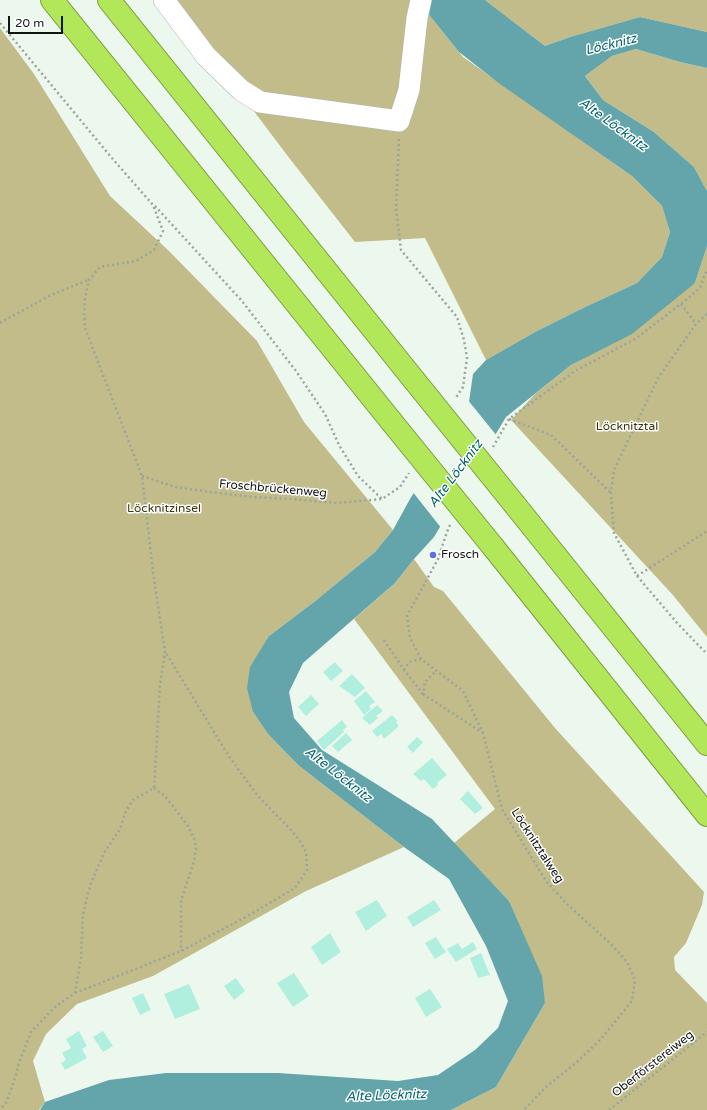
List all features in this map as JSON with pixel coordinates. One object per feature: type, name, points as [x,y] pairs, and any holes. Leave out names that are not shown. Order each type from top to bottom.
[{"type":"highway","points":[[52,0],[494,548],[707,815]]},
{"type":"highway","points":[[109,0],[707,744]]},
{"type":"lane","points":[[164,0],[206,56],[241,90],[260,102],[399,121],[409,90],[419,9]]},
{"type":"path","points":[[0,23],[111,157],[153,205],[242,301],[296,371],[325,414],[339,445],[358,476],[382,499],[400,486]]},
{"type":"path","points":[[399,121],[396,208],[401,250],[457,317],[464,340],[467,358],[463,387]]},
{"type":"path","points":[[153,205],[163,231],[154,250],[136,261],[100,267],[89,280],[85,298],[85,328],[142,476],[153,572],[166,652],[160,685],[154,788]]},
{"type":"path","points":[[502,431],[508,419],[575,371],[635,339],[681,304],[700,288],[707,269]]},
{"type":"path","points":[[0,323],[49,296],[89,280]]},
{"type":"path","points":[[681,304],[696,324]]},
{"type":"path","points":[[707,314],[696,324],[658,378],[614,470],[612,493],[614,533],[637,576],[678,624],[707,654]]},
{"type":"path","points":[[508,419],[551,434],[612,493]]},
{"type":"path","name":"Froschbrückenweg","points":[[142,476],[175,487],[252,498],[337,503],[382,499]]},
{"type":"path","points":[[637,576],[707,531]]},
{"type":"path","name":"Löcknitztalweg","points":[[447,532],[438,559],[407,616],[410,638],[421,659],[463,692],[483,733],[502,809],[546,881],[565,902],[612,945],[627,962],[635,980],[632,1001],[600,1040],[577,1062],[546,1087],[524,1110]]},
{"type":"path","points":[[384,640],[404,670],[423,694],[483,733]]},
{"type":"path","points":[[0,1110],[6,1103],[31,1032],[56,1006],[75,993],[181,951],[246,918],[295,888],[307,870],[306,852],[291,830],[258,796],[238,769],[166,652]]},
{"type":"path","points":[[404,670],[409,662],[421,659]]},
{"type":"path","points":[[423,694],[425,682],[436,671]]},
{"type":"path","points":[[154,788],[166,796],[188,826],[195,840],[196,850],[193,864],[181,900],[181,951]]},
{"type":"path","points":[[75,993],[81,958],[83,914],[91,883],[104,853],[120,829],[132,800],[154,788]]},
{"type":"path","name":"Oberförstereiweg","points":[[609,1110],[707,1032]]},
{"type":"green space","points":[[170,0],[420,0],[426,11],[463,57],[632,176],[662,206],[670,232],[662,257],[637,283],[535,332],[486,360],[425,238],[355,242],[290,159]]},
{"type":"green space","points":[[485,0],[707,0],[707,32],[640,17],[570,37],[545,46]]},
{"type":"green space","name":"Löcknitzinsel","points":[[0,28],[34,74],[110,196],[169,251],[257,341],[304,422],[393,530],[375,552],[314,602],[269,636],[253,712],[268,734],[298,765],[404,847],[306,891],[153,976],[77,1004],[46,1034],[33,1061],[45,1102],[39,1110],[0,1110]]},
{"type":"green space","points":[[636,49],[707,68],[707,191],[694,167],[654,132],[603,100],[585,76],[612,56]]},
{"type":"green space","name":"Löcknitztal","points":[[707,246],[707,637],[672,594],[511,420],[535,394],[571,365],[584,358],[695,283]]},
{"type":"green space","points":[[414,559],[434,587],[443,591],[555,728],[704,892],[702,905],[686,943],[674,957],[675,970],[707,1003],[707,1110],[451,1110],[496,1087],[545,1003],[509,901],[454,843],[495,809],[354,619],[395,583]]},
{"type":"water","points":[[420,0],[485,0],[545,46],[570,37],[640,17],[707,32],[707,68],[636,49],[612,56],[585,76],[603,100],[654,132],[694,167],[707,191],[707,246],[695,283],[632,334],[571,365],[506,417],[434,537],[395,583],[303,663],[289,692],[294,718],[322,750],[432,819],[509,901],[542,976],[545,1003],[496,1087],[451,1110],[40,1110],[45,1102],[109,1080],[166,1073],[278,1073],[398,1081],[438,1075],[475,1050],[498,1028],[508,1001],[486,946],[449,879],[404,847],[298,765],[268,734],[253,712],[247,688],[250,667],[269,636],[314,602],[375,552],[393,530],[410,499],[469,402],[473,374],[486,360],[535,332],[637,283],[662,257],[670,232],[662,206],[632,176],[500,84],[459,52],[426,11]]},
{"type":"pier","points":[[467,399],[497,436],[442,529],[412,491]]},
{"type":"building","points":[[335,662],[343,671],[331,681],[323,672]]},
{"type":"building","points":[[352,674],[365,688],[355,697],[339,686]]},
{"type":"building","points":[[366,691],[375,702],[369,706],[371,709],[364,715],[354,701]]},
{"type":"building","points":[[311,695],[319,704],[306,716],[298,707]]},
{"type":"building","points":[[377,705],[383,711],[376,716],[378,718],[370,725],[362,718]]},
{"type":"building","points":[[392,715],[398,721],[396,722],[399,726],[384,739],[381,734],[377,737],[372,731]]},
{"type":"building","points":[[342,720],[347,727],[343,730],[344,732],[324,750],[317,741]]},
{"type":"building","points":[[346,733],[352,740],[338,752],[332,746]]},
{"type":"building","points":[[417,737],[423,742],[413,753],[407,747]]},
{"type":"building","points":[[432,758],[447,775],[437,783],[438,785],[433,789],[424,779],[421,781],[413,774]]},
{"type":"building","points":[[468,791],[483,808],[475,814],[460,799]]},
{"type":"building","points":[[377,900],[387,916],[366,931],[355,912]]},
{"type":"building","points":[[434,900],[441,910],[413,927],[407,917]]},
{"type":"building","points":[[330,933],[341,952],[322,965],[311,947]]},
{"type":"building","points":[[436,937],[446,952],[435,959],[425,943]]},
{"type":"building","points":[[473,942],[477,949],[456,962],[447,949],[458,943],[462,949]]},
{"type":"building","points":[[481,953],[490,975],[478,978],[470,958]]},
{"type":"building","points":[[294,973],[309,996],[293,1007],[277,983]]},
{"type":"building","points":[[236,978],[245,991],[234,1000],[224,986]]},
{"type":"building","points":[[189,984],[200,1009],[175,1019],[164,994]]},
{"type":"building","points":[[430,989],[442,1007],[426,1017],[415,998]]},
{"type":"building","points":[[143,993],[151,1010],[140,1015],[132,998]]},
{"type":"building","points":[[79,1031],[87,1046],[82,1049],[87,1058],[65,1070],[61,1063],[66,1060],[62,1053],[71,1048],[66,1039]]},
{"type":"building","points":[[103,1031],[113,1046],[103,1052],[93,1037]]},
{"type":"place","name":"Frosch","points":[[433,555]]},
{"type":"water label","name":"Löcknitz","points":[[611,45]]},
{"type":"water label","name":"Alte Löcknitz","points":[[613,125]]},
{"type":"water label","name":"Alte Löcknitz","points":[[456,474]]},
{"type":"water label","name":"Alte Löcknitz","points":[[338,775]]},
{"type":"water label","name":"Alte Löcknitz","points":[[386,1096]]}]
